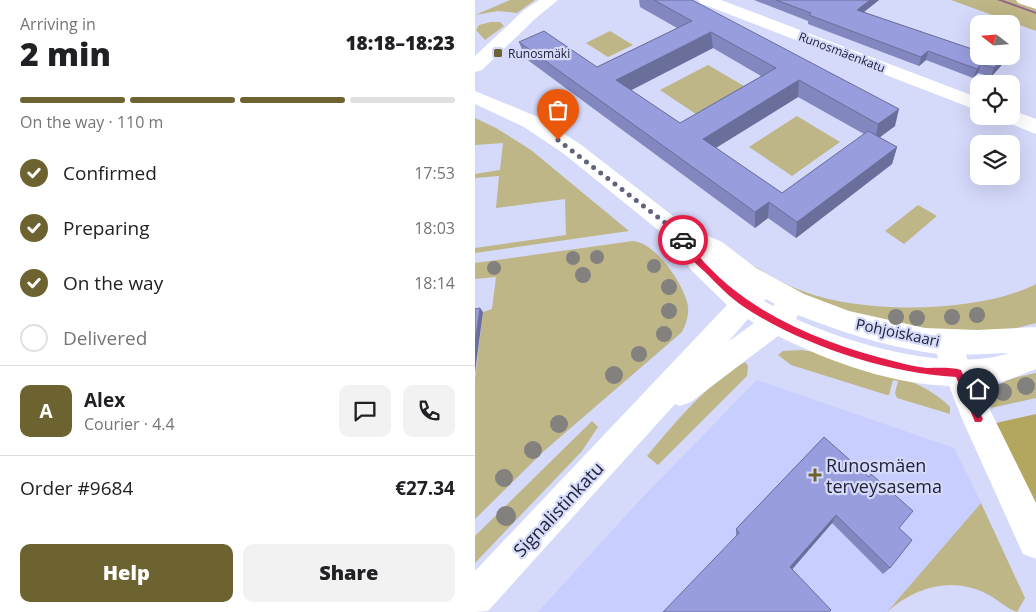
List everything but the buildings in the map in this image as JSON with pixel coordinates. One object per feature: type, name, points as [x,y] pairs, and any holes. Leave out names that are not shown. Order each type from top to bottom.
[{"type":"street","points":[[475,66],[530,14],[550,0]]},
{"type":"street","name":"Runosmäenkatu","points":[[706,0],[970,102]]},
{"type":"street","points":[[1025,0],[1036,4]]},
{"type":"street","points":[[475,97],[531,122],[572,149],[677,232],[695,258],[785,312]]},
{"type":"street","points":[[1020,121],[1036,127]]},
{"type":"street","name":"Signalistinkatu","points":[[475,598],[641,420],[754,294]]},
{"type":"street","name":"Signalistinkatu","points":[[641,420],[785,312]]},
{"type":"street","name":"Pohjoiskaari","points":[[785,312],[848,322],[900,336],[946,342],[1036,339]]},
{"type":"street","name":"Pohjoiskaari","points":[[785,312],[826,344],[897,366],[925,371],[958,373],[985,371],[1021,364],[1036,356]]},
{"type":"street","points":[[946,342],[958,373],[1036,541]]},
{"type":"shaded area","points":[[510,0],[535,0],[517,13],[498,11],[475,15]]},
{"type":"shaded area","points":[[951,0],[1015,0],[1036,7],[1036,31],[1020,25],[1020,15],[992,15]]},
{"type":"shaded area","points":[[500,22],[504,26],[485,40],[476,30],[479,25]]},
{"type":"shaded area","points":[[610,31],[633,45],[608,57],[586,43]]},
{"type":"shaded area","points":[[708,65],[744,86],[696,114],[660,90]]},
{"type":"shaded area","points":[[797,116],[840,142],[792,176],[749,147]]},
{"type":"shaded area","points":[[475,118],[496,128],[531,150],[629,231],[475,253],[475,248],[566,235],[565,199],[496,208],[499,176],[475,178],[475,174],[500,170],[503,143],[475,145]]},
{"type":"shaded area","points":[[918,205],[937,216],[904,244],[885,231]]},
{"type":"shaded area","points":[[633,241],[642,243],[651,249],[668,266],[681,287],[688,306],[687,320],[682,332],[544,451],[475,519],[475,379],[483,312],[492,309],[496,277],[475,279],[475,263]]},
{"type":"shaded area","points":[[750,264],[785,284],[808,293],[860,305],[923,307],[955,305],[985,301],[1013,294],[1036,284],[1036,323],[987,336],[892,327],[780,287]]},
{"type":"shaded area","points":[[802,350],[867,366],[921,386],[950,407],[950,414],[897,398],[895,393],[898,381],[893,380],[889,395],[887,395],[791,365],[778,355],[783,351]]},
{"type":"shaded area","points":[[745,362],[748,366],[747,376],[658,465],[647,456],[680,417],[705,392],[717,381]]},
{"type":"shaded area","points":[[1036,373],[1036,398],[991,408],[991,399],[998,386],[1012,379]]},
{"type":"shaded area","name":"Runosmäen terveysasema","points":[[757,380],[954,448],[981,503],[887,612],[538,612],[638,502]]},
{"type":"shaded area","points":[[1036,414],[1036,509],[996,423]]},
{"type":"shaded area","points":[[592,421],[598,427],[582,451],[475,563],[475,536]]},
{"type":"shaded area","points":[[981,503],[1025,598],[1017,612],[1009,609],[987,594],[961,586],[947,585],[934,587],[910,596],[887,612]]},
{"type":"waterway","points":[[999,0],[1036,13]]},
{"type":"way so far","points":[[558,140],[677,232],[683,240]]},
{"type":"place","name":"Runosmäki","points":[[498,53]]},
{"type":"place","name":"Runosmäen terveysasema","points":[[815,475]]},
{"type":"route","points":[[683,240],[695,258],[727,289],[744,303],[775,322],[826,344],[897,366],[925,371],[958,373],[978,419]]}]
